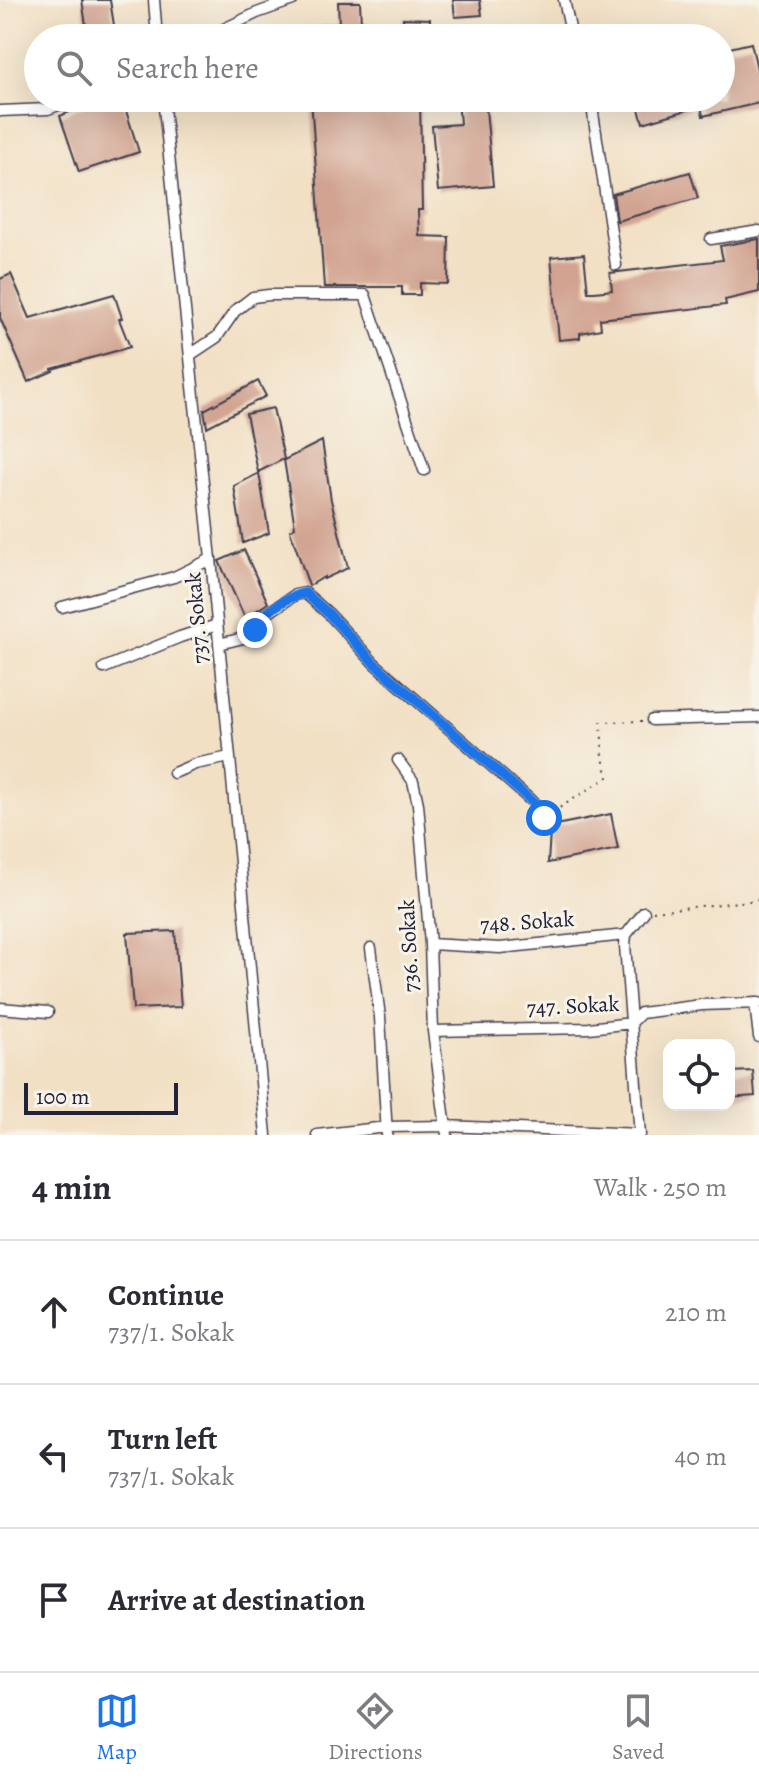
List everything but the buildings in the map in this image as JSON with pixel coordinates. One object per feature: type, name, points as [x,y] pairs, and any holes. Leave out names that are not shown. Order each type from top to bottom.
[{"type":"street","points":[[154,0],[156,24]]},
{"type":"street","points":[[234,24],[293,0]]},
{"type":"street","points":[[564,0],[569,24]]},
{"type":"street","points":[[0,111],[24,110]]},
{"type":"street","name":"737. Sokak","points":[[164,112],[266,1135]]},
{"type":"street","points":[[593,112],[616,265]]},
{"type":"street","points":[[711,239],[759,231]]},
{"type":"street","points":[[190,355],[217,337],[235,311],[253,297],[365,295],[424,470]]},
{"type":"street","points":[[62,607],[174,577],[211,559]]},
{"type":"street","points":[[219,644],[247,637],[255,630],[260,618],[295,595],[305,593],[374,663],[536,805],[546,821]]},
{"type":"street","points":[[104,668],[217,625]]},
{"type":"street","points":[[652,720],[759,717]]},
{"type":"street","points":[[174,773],[195,764],[230,757]]},
{"type":"street","name":"736. Sokak","points":[[398,760],[413,781],[418,804],[430,944],[433,1031],[446,1130]]},
{"type":"street","points":[[317,1135],[446,1130],[640,1134],[626,935],[644,912]]},
{"type":"street","name":"748. Sokak","points":[[430,944],[500,948],[626,935]]},
{"type":"street","points":[[371,948],[380,1017],[387,1131]]},
{"type":"street","points":[[757,1003],[759,1037]]},
{"type":"street","name":"747. Sokak","points":[[433,1031],[589,1028],[631,1023],[641,1013],[702,1005],[757,1003]]},
{"type":"street","points":[[0,1008],[48,1012]]},
{"type":"path","points":[[546,821],[608,777],[603,758],[601,722],[652,720]]},
{"type":"path","points":[[644,912],[759,900]]},
{"type":"route","points":[[255,630],[260,618],[295,595],[305,593],[374,663],[536,805],[544,818]]}]
